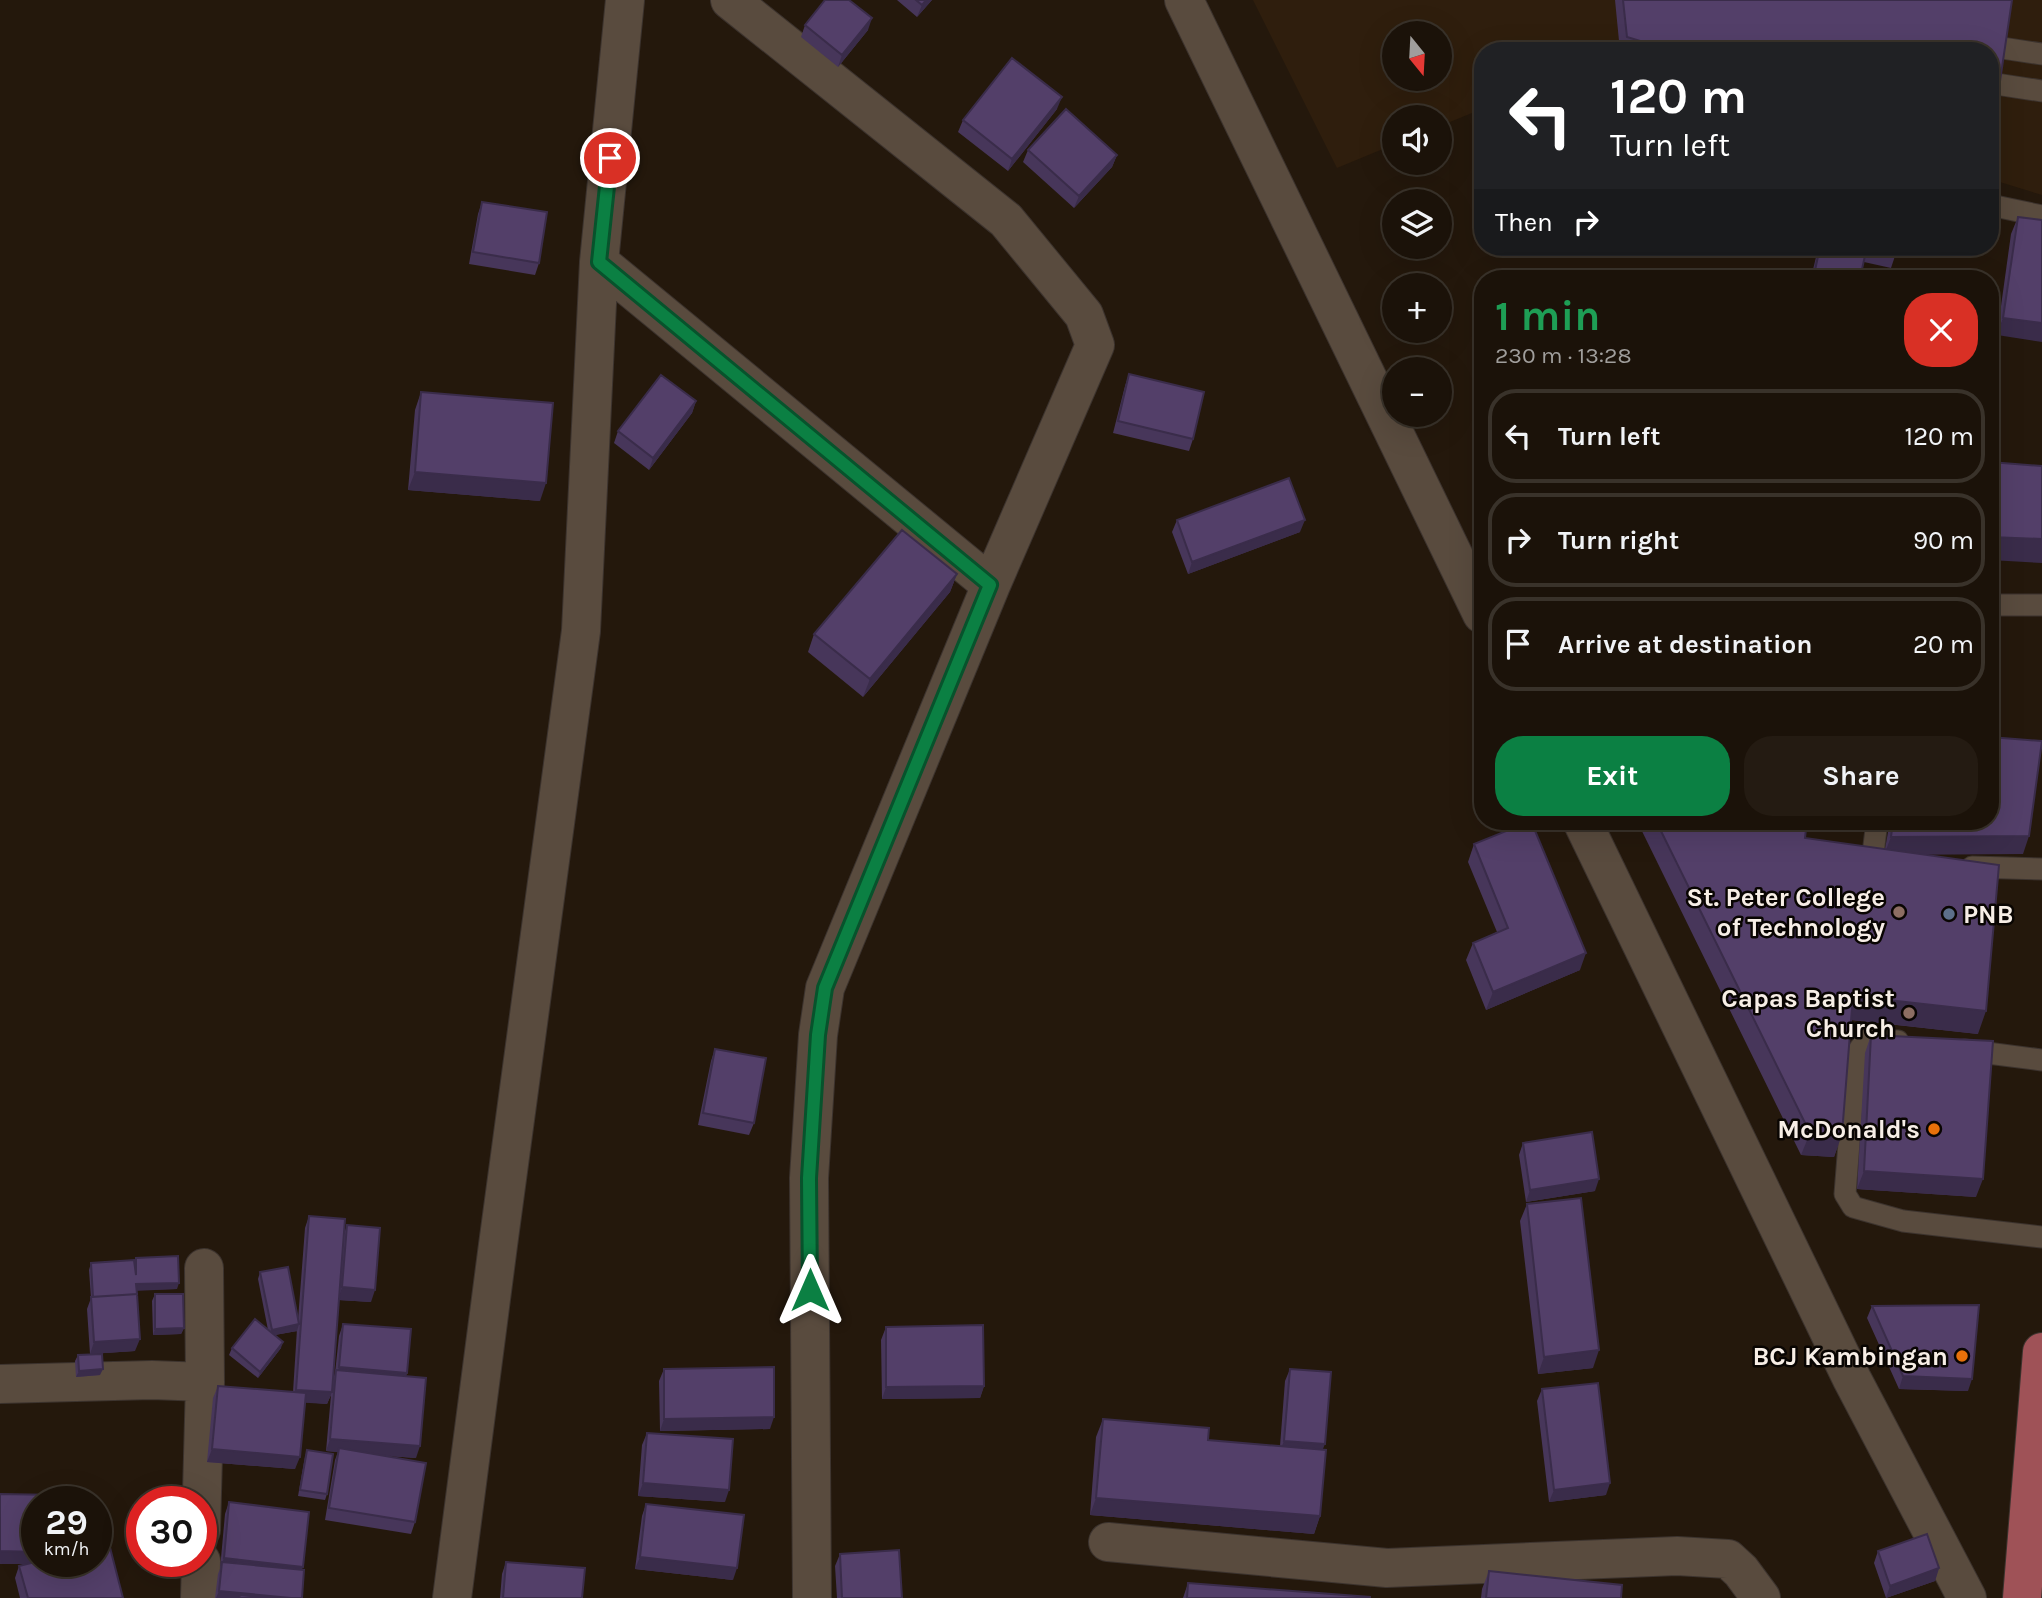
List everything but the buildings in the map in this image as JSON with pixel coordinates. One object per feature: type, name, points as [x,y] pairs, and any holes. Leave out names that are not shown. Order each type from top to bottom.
[{"type":"main road","points":[[2021,1598],[2042,1352]]},
{"type":"street","points":[[452,1598],[582,631],[599,262],[625,0]]},
{"type":"street","points":[[730,0],[1006,220],[1084,315],[1095,345],[990,585],[825,988],[818,1035],[809,1178],[812,1598]]},
{"type":"street","points":[[1184,0],[1474,598]]},
{"type":"street","points":[[599,262],[990,585]]},
{"type":"street","points":[[1586,830],[1853,1379],[1967,1598]]},
{"type":"street","points":[[202,1486],[204,1268]]},
{"type":"street","points":[[0,1384],[152,1380],[205,1382]]},
{"type":"street","points":[[1108,1542],[1387,1569],[1677,1556],[1728,1559],[1741,1571],[1761,1598]]},
{"type":"street","points":[[200,1598],[201,1577]]},
{"type":"lane","points":[[2001,48],[2042,54]]},
{"type":"lane","points":[[1999,84],[2042,91]]},
{"type":"lane","points":[[1999,207],[2042,216]]},
{"type":"lane","points":[[1999,604],[2042,605]]},
{"type":"lane","points":[[1876,830],[1873,854],[1877,859],[1904,862]]},
{"type":"lane","points":[[1945,865],[2042,869]]},
{"type":"lane","points":[[1913,1043],[1866,1040],[1856,1054],[1845,1194],[1853,1208],[1903,1221],[2042,1237]]},
{"type":"lane","points":[[1939,1046],[2042,1060]]},
{"type":"shaded area","points":[[1253,0],[2042,0],[2042,195],[1999,182],[1999,42],[1474,42],[1474,112],[1452,121],[1452,105],[1382,105],[1382,149],[1337,168]]},
{"type":"place","name":"St. Peter College of Technology","points":[[1899,912]]},
{"type":"place","name":"PNB","points":[[1949,914]]},
{"type":"place","name":"Capas Baptist Church","points":[[1909,1013]]},
{"type":"place","name":"McDonald's","points":[[1934,1129]]},
{"type":"place","name":"BCJ Kambingan","points":[[1962,1356]]},
{"type":"route","points":[[610,158],[599,262],[990,585],[825,988],[818,1035],[809,1178],[810,1290]]}]
